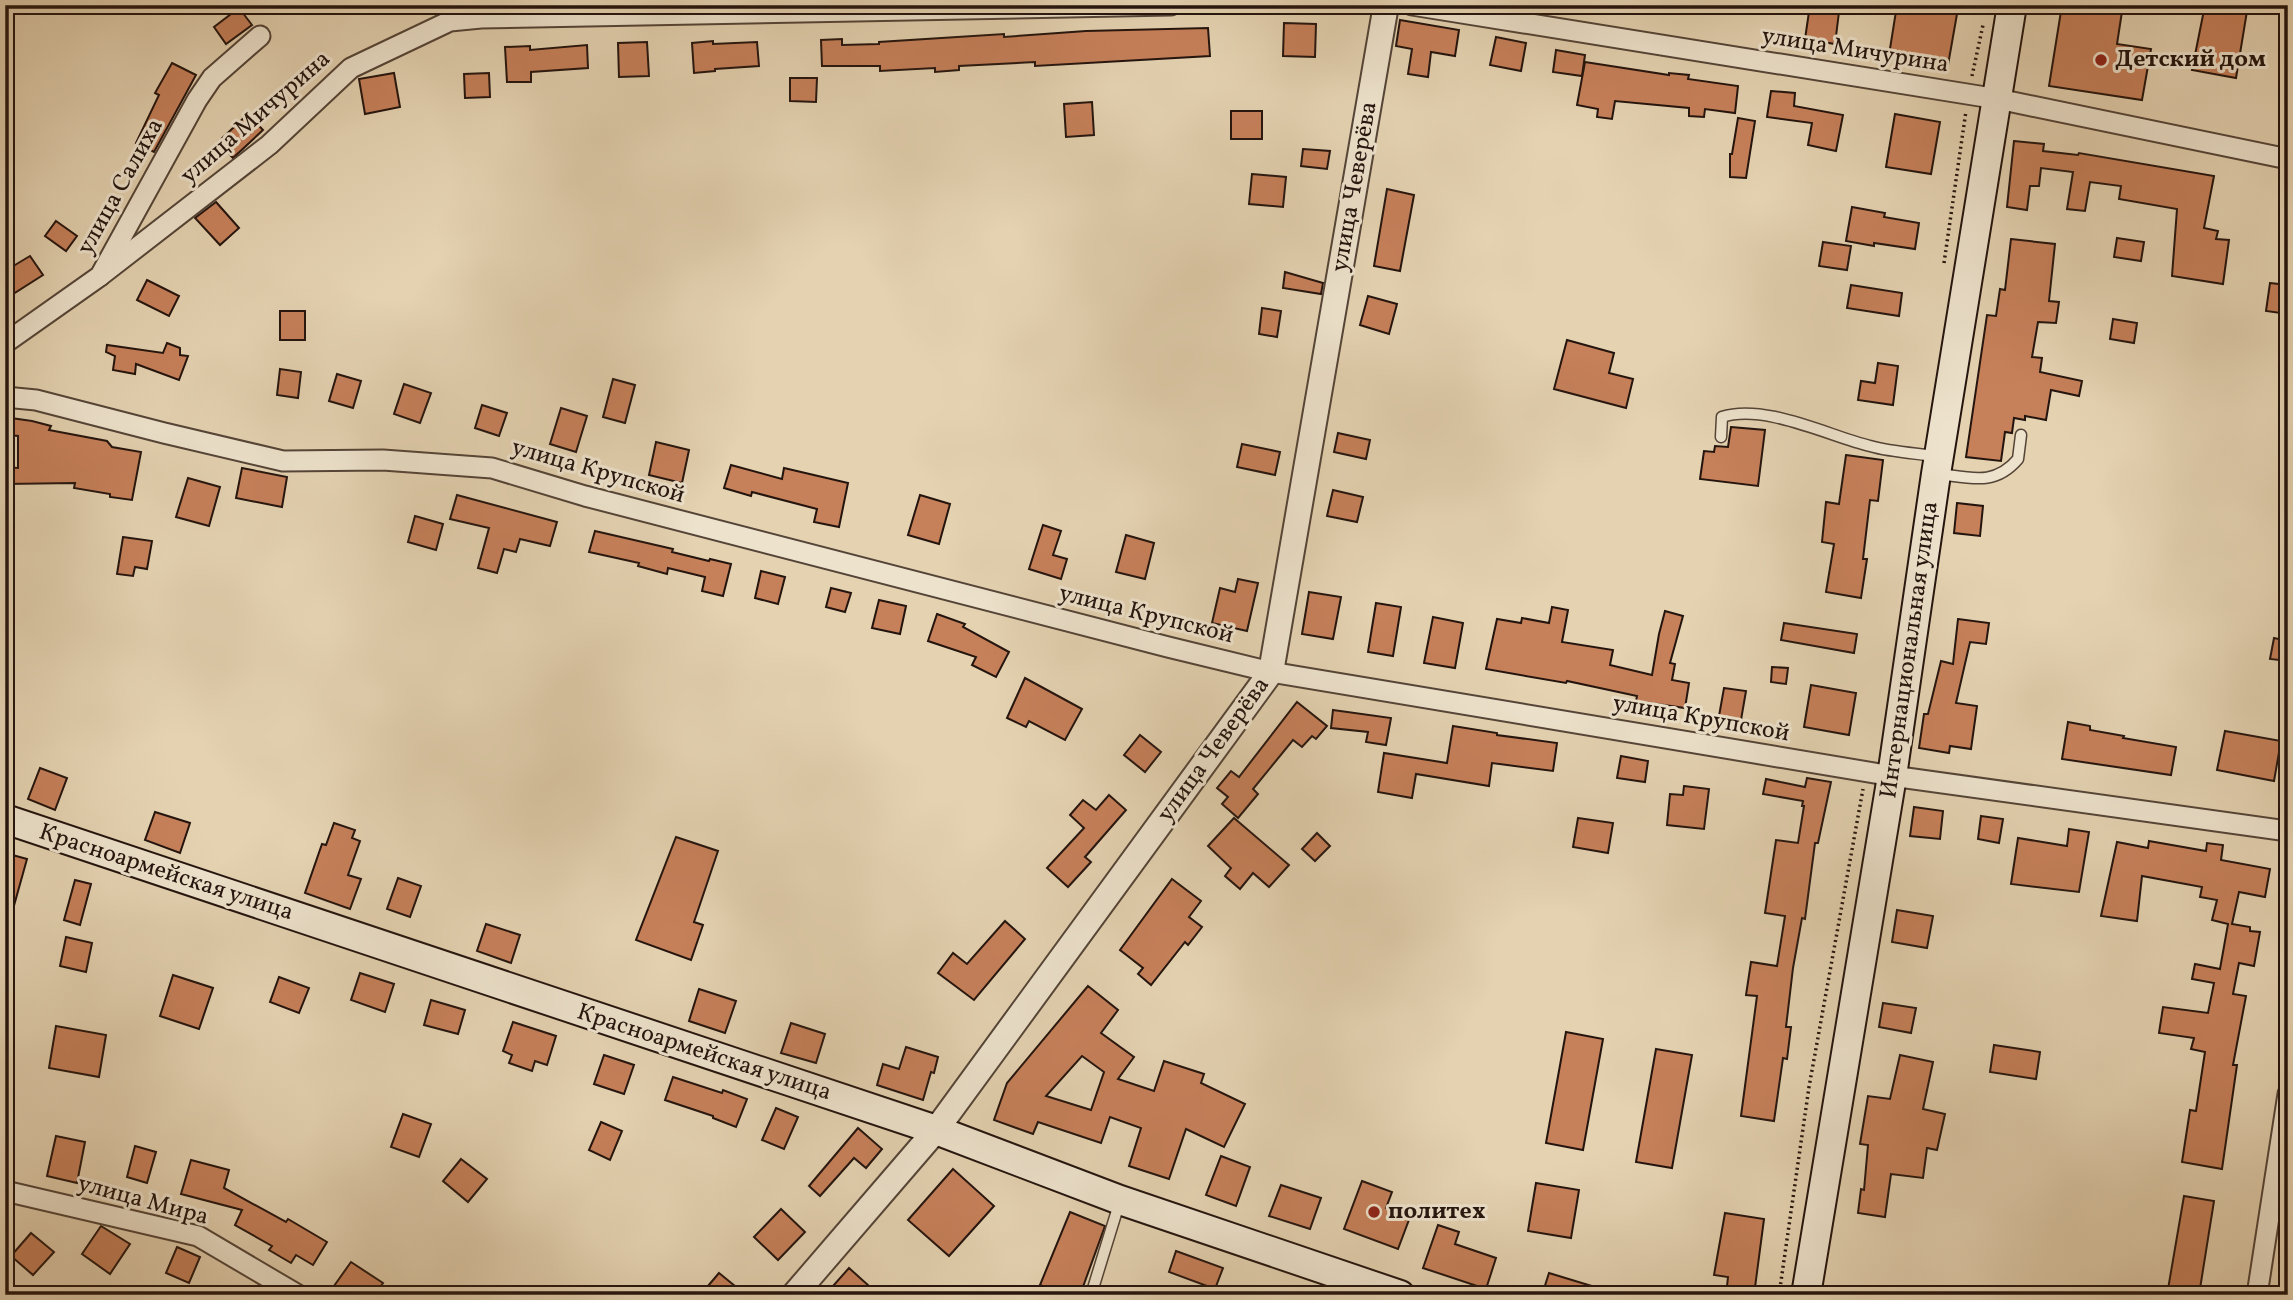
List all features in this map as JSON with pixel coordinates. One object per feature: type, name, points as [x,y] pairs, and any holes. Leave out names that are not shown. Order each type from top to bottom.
[{"type":"main road","name":"Интернациональная улица","points":[[1805,1295],[1880,774],[1938,465],[2012,5]]},
{"type":"main road","name":"Красноармейская улица","points":[[5,819],[936,1130],[1121,1200],[1400,1295]]},
{"type":"street","name":"улица Мичурина","points":[[100,276],[269,145],[351,68],[450,21],[1171,5]]},
{"type":"street","name":"улица Чеверёва","points":[[794,1295],[936,1130],[1271,671],[1386,5]]},
{"type":"street","name":"улица Мичурина","points":[[1412,5],[1998,99],[2288,159]]},
{"type":"street","name":"улица Салиха","points":[[5,343],[100,276],[197,100],[212,78],[260,36]]},
{"type":"street","name":"улица Крупской","points":[[5,397],[36,400],[283,461],[383,460],[492,468],[611,502],[1168,647],[1271,671],[1880,774],[2288,831]]},
{"type":"street","points":[[2258,1295],[2288,1094]]},
{"type":"street","name":"улица Мира","points":[[5,1191],[198,1236],[298,1295]]},
{"type":"lane","points":[[1721,437],[1722,417],[1736,413],[1790,421],[1986,479],[2000,476],[2018,459],[2021,435]]},
{"type":"lane","points":[[1091,1295],[1121,1200]]},
{"type":"path","points":[[1942,274],[1969,94],[1984,18]]},
{"type":"path","points":[[1779,1295],[1809,1087],[1880,774]]},
{"type":"building","points":[[1810,5],[1830,5],[1829,11],[1839,12],[1835,44],[1805,39]]},
{"type":"building","points":[[1897,5],[1957,14],[1948,65],[1889,55]]},
{"type":"building","name":"Детский дом","points":[[2062,5],[2123,5],[2117,44],[2151,49],[2142,100],[2049,86]]},
{"type":"building","points":[[2205,5],[2248,5],[2236,78],[2192,70]]},
{"type":"building","points":[[239,8],[252,25],[226,44],[214,27]]},
{"type":"building","points":[[1400,20],[1459,30],[1455,56],[1431,52],[1428,77],[1408,74],[1412,49],[1396,46]]},
{"type":"building","points":[[1284,23],[1316,24],[1315,57],[1283,56]]},
{"type":"building","points":[[1208,28],[1210,56],[1035,66],[1035,62],[959,66],[959,70],[935,72],[935,68],[880,71],[880,66],[822,66],[821,40],[842,39],[842,45],[879,44],[1004,34],[1004,37],[1086,31]]},
{"type":"building","points":[[1496,37],[1526,43],[1521,71],[1490,65]]},
{"type":"building","points":[[713,41],[713,44],[757,42],[759,66],[694,73],[692,43]]},
{"type":"building","points":[[647,42],[649,76],[619,77],[618,43]]},
{"type":"building","points":[[587,45],[588,68],[531,72],[531,82],[507,82],[505,47],[530,46],[530,50]]},
{"type":"building","points":[[1556,50],[1585,55],[1582,76],[1553,72]]},
{"type":"building","points":[[1585,62],[1669,75],[1689,75],[1688,79],[1738,86],[1735,113],[1705,109],[1704,117],[1689,116],[1689,108],[1615,101],[1612,119],[1597,117],[1598,109],[1577,105]]},
{"type":"building","points":[[172,63],[196,75],[154,152],[136,143],[159,95],[155,93]]},
{"type":"building","points":[[394,73],[400,107],[365,114],[359,79]]},
{"type":"building","points":[[489,73],[490,97],[465,98],[464,74]]},
{"type":"building","points":[[790,78],[817,78],[816,102],[790,101]]},
{"type":"building","points":[[1771,91],[1795,93],[1794,106],[1843,115],[1836,151],[1808,145],[1812,123],[1767,117]]},
{"type":"building","points":[[1092,102],[1094,135],[1066,137],[1064,104]]},
{"type":"building","points":[[1231,111],[1262,111],[1262,139],[1231,139]]},
{"type":"building","points":[[248,114],[263,130],[233,158],[218,142]]},
{"type":"building","points":[[1895,114],[1940,122],[1931,174],[1886,167]]},
{"type":"building","points":[[1738,118],[1755,121],[1746,178],[1730,177],[1730,154]]},
{"type":"building","points":[[2014,141],[2044,144],[2043,151],[2079,153],[2214,176],[2204,228],[2218,231],[2216,239],[2229,240],[2223,284],[2172,276],[2177,209],[2119,199],[2121,186],[2090,182],[2085,211],[2067,209],[2073,172],[2041,168],[2039,186],[2030,186],[2027,210],[2007,207]]},
{"type":"building","points":[[1303,149],[1330,151],[1327,169],[1301,166]]},
{"type":"building","points":[[1252,174],[1286,177],[1283,207],[1249,204]]},
{"type":"building","points":[[1387,189],[1414,195],[1400,271],[1374,266]]},
{"type":"building","points":[[216,202],[239,228],[220,245],[195,218]]},
{"type":"building","points":[[1852,207],[1885,213],[1884,217],[1919,223],[1915,249],[1846,241]]},
{"type":"building","points":[[56,221],[77,236],[66,251],[45,236]]},
{"type":"building","points":[[2117,238],[2144,242],[2141,261],[2114,257]]},
{"type":"building","points":[[2011,239],[2055,244],[2049,301],[2059,302],[2056,323],[2038,322],[2032,357],[2042,358],[2040,372],[2082,381],[2079,396],[2051,390],[2046,420],[2025,416],[2025,420],[2014,418],[2012,433],[2005,432],[2001,461],[1966,457],[1987,315],[1996,316],[2000,289],[2005,290]]},
{"type":"building","points":[[1823,242],[1851,246],[1847,270],[1819,266]]},
{"type":"building","points":[[30,256],[43,275],[13,294],[5,281],[5,271]]},
{"type":"building","points":[[1285,272],[1323,283],[1321,294],[1283,288]]},
{"type":"building","points":[[147,280],[179,296],[169,316],[137,300]]},
{"type":"building","points":[[2270,283],[2288,285],[2288,314],[2266,311]]},
{"type":"building","points":[[1851,285],[1902,293],[1899,316],[1847,308]]},
{"type":"building","points":[[1368,296],[1397,304],[1389,334],[1360,325]]},
{"type":"building","points":[[1262,308],[1281,311],[1277,337],[1259,334]]},
{"type":"building","points":[[280,311],[305,311],[305,340],[280,340]]},
{"type":"building","points":[[2113,319],[2137,323],[2134,343],[2110,339]]},
{"type":"building","points":[[1567,340],[1614,353],[1609,373],[1633,379],[1626,408],[1554,389]]},
{"type":"building","points":[[167,343],[180,348],[180,355],[188,356],[179,380],[136,364],[135,374],[113,370],[115,356],[106,352],[107,345],[163,353]]},
{"type":"building","points":[[1878,363],[1898,366],[1893,405],[1858,400],[1861,381],[1875,383]]},
{"type":"building","points":[[280,369],[301,372],[298,398],[277,395]]},
{"type":"building","points":[[337,374],[361,381],[353,408],[329,401]]},
{"type":"building","points":[[613,379],[635,385],[625,423],[603,417]]},
{"type":"building","points":[[404,384],[431,393],[420,423],[394,414]]},
{"type":"building","points":[[482,405],[507,413],[499,436],[475,428]]},
{"type":"building","points":[[561,408],[587,416],[576,452],[550,444]]},
{"type":"building","points":[[11,418],[51,426],[49,430],[107,441],[112,447],[141,452],[132,500],[74,488],[75,483],[5,484],[5,467],[18,468],[18,436],[9,435]]},
{"type":"building","points":[[1731,427],[1765,430],[1758,486],[1700,479],[1704,451],[1714,452],[1715,446],[1728,447]]},
{"type":"building","points":[[1338,433],[1370,440],[1366,459],[1334,452]]},
{"type":"building","points":[[656,442],[689,450],[682,483],[649,475]]},
{"type":"building","points":[[1242,444],[1280,452],[1275,475],[1237,467]]},
{"type":"building","points":[[1846,455],[1883,460],[1878,501],[1870,500],[1863,559],[1867,559],[1861,598],[1826,592],[1834,544],[1822,542],[1826,502],[1839,504]]},
{"type":"building","points":[[731,465],[782,479],[784,468],[848,483],[839,527],[814,522],[817,509],[752,492],[751,496],[724,488]]},
{"type":"building","points":[[242,468],[287,477],[282,507],[236,498]]},
{"type":"building","points":[[188,478],[220,487],[209,526],[176,517]]},
{"type":"building","points":[[1333,490],[1363,497],[1357,522],[1327,516]]},
{"type":"building","points":[[457,495],[557,522],[550,546],[520,539],[516,552],[504,549],[497,573],[478,568],[489,528],[450,519]]},
{"type":"building","points":[[920,495],[950,504],[939,544],[908,535]]},
{"type":"building","points":[[1957,503],[1983,506],[1980,536],[1954,533]]},
{"type":"building","points":[[415,516],[443,524],[436,550],[408,542]]},
{"type":"building","points":[[1043,525],[1061,531],[1053,555],[1067,559],[1061,579],[1029,569]]},
{"type":"building","points":[[595,531],[673,549],[672,552],[709,561],[710,559],[731,564],[723,596],[702,591],[705,577],[668,568],[667,574],[638,566],[639,563],[589,552]]},
{"type":"building","points":[[1126,535],[1154,543],[1145,579],[1116,572]]},
{"type":"building","points":[[123,537],[152,541],[147,569],[135,567],[133,576],[117,574]]},
{"type":"building","points":[[761,571],[785,577],[778,604],[755,598]]},
{"type":"building","points":[[1238,579],[1258,583],[1247,631],[1212,623],[1220,588],[1235,592]]},
{"type":"building","points":[[831,588],[851,593],[845,612],[826,607]]},
{"type":"building","points":[[1309,592],[1341,597],[1333,639],[1302,634]]},
{"type":"building","points":[[879,600],[906,606],[900,634],[872,628]]},
{"type":"building","points":[[1376,603],[1401,607],[1393,656],[1368,652]]},
{"type":"building","points":[[1552,607],[1568,610],[1562,642],[1613,650],[1610,665],[1652,675],[1665,611],[1683,616],[1670,663],[1675,664],[1672,680],[1689,683],[1685,708],[1636,701],[1637,696],[1567,681],[1566,683],[1486,669],[1497,619],[1521,623],[1522,618],[1549,623]]},
{"type":"building","points":[[937,614],[965,624],[963,627],[1009,652],[996,677],[972,665],[976,657],[928,641]]},
{"type":"building","points":[[1433,617],[1463,623],[1455,668],[1424,663]]},
{"type":"building","points":[[1958,619],[1989,623],[1986,644],[1970,642],[1956,703],[1977,706],[1971,749],[1950,746],[1949,753],[1919,748],[1924,714],[1928,714],[1941,661],[1953,664]]},
{"type":"building","points":[[1784,623],[1857,634],[1854,653],[1781,640]]},
{"type":"building","points":[[2274,638],[2288,641],[2288,661],[2270,659]]},
{"type":"building","points":[[1772,667],[1788,668],[1786,684],[1771,682]]},
{"type":"building","points":[[1025,678],[1082,709],[1065,740],[1029,721],[1026,727],[1007,718]]},
{"type":"building","points":[[1811,685],[1856,693],[1849,735],[1804,727]]},
{"type":"building","points":[[1724,688],[1746,691],[1741,720],[1719,716]]},
{"type":"building","points":[[1297,702],[1327,726],[1316,739],[1312,736],[1302,747],[1293,740],[1253,789],[1258,794],[1238,818],[1222,804],[1228,797],[1217,788],[1231,771],[1239,777]]},
{"type":"building","points":[[1333,710],[1391,718],[1386,745],[1366,742],[1368,732],[1331,728]]},
{"type":"building","points":[[2068,722],[2090,726],[2090,730],[2124,736],[2123,738],[2176,747],[2171,775],[2062,759]]},
{"type":"building","points":[[1453,726],[1557,743],[1553,771],[1492,763],[1489,786],[1416,774],[1412,798],[1378,792],[1384,753],[1447,763]]},
{"type":"building","points":[[2225,731],[2281,741],[2274,781],[2217,770]]},
{"type":"building","points":[[1140,735],[1161,752],[1145,772],[1124,755]]},
{"type":"building","points":[[1621,756],[1648,761],[1645,782],[1617,778]]},
{"type":"building","points":[[40,768],[67,778],[55,810],[28,799]]},
{"type":"building","points":[[1807,778],[1831,782],[1818,843],[1815,843],[1805,919],[1802,918],[1793,968],[1786,1027],[1791,1027],[1787,1059],[1783,1058],[1774,1121],[1741,1116],[1757,996],[1746,995],[1751,962],[1777,966],[1785,916],[1765,913],[1776,840],[1798,843],[1804,806],[1803,801],[1763,794],[1766,779],[1805,787]]},
{"type":"building","points":[[1684,786],[1709,789],[1704,829],[1667,825],[1670,794],[1683,795]]},
{"type":"building","points":[[1109,795],[1126,810],[1085,857],[1091,862],[1068,887],[1047,868],[1084,828],[1070,815],[1083,800],[1096,810]]},
{"type":"building","points":[[1914,807],[1943,811],[1940,839],[1910,836]]},
{"type":"building","points":[[155,812],[190,823],[180,853],[145,840]]},
{"type":"building","points":[[1981,816],[2003,819],[1999,843],[1978,839]]},
{"type":"building","points":[[1234,818],[1289,865],[1269,887],[1253,873],[1240,889],[1225,876],[1231,868],[1208,846]]},
{"type":"building","points":[[1578,818],[1613,823],[1608,853],[1573,847]]},
{"type":"building","points":[[334,823],[355,830],[352,838],[360,841],[348,875],[361,879],[350,909],[305,893],[322,844],[326,845]]},
{"type":"building","points":[[2069,829],[2089,832],[2079,892],[2011,884],[2018,838],[2067,846]]},
{"type":"building","points":[[1317,833],[1330,846],[1315,861],[1302,849]]},
{"type":"building","points":[[676,837],[718,851],[694,922],[703,925],[691,960],[636,940]]},
{"type":"building","points":[[2149,841],[2206,851],[2207,843],[2223,845],[2221,860],[2270,869],[2265,897],[2239,892],[2232,924],[2260,932],[2254,966],[2239,963],[2233,994],[2246,996],[2233,1065],[2237,1065],[2222,1169],[2182,1162],[2190,1110],[2196,1111],[2205,1052],[2191,1049],[2194,1038],[2159,1033],[2163,1007],[2208,1013],[2214,983],[2192,979],[2195,964],[2220,969],[2228,924],[2212,920],[2217,900],[2200,897],[2202,887],[2142,876],[2137,921],[2101,916],[2117,842],[2148,848]]},
{"type":"building","points":[[5,853],[27,859],[10,920],[5,920]]},
{"type":"building","points":[[398,878],[421,886],[410,917],[387,909]]},
{"type":"building","points":[[1172,879],[1201,901],[1189,917],[1202,927],[1188,945],[1185,942],[1151,985],[1138,974],[1143,968],[1120,950]]},
{"type":"building","points":[[75,880],[91,884],[80,925],[64,920]]},
{"type":"building","points":[[1897,910],[1933,916],[1927,948],[1892,942]]},
{"type":"building","points":[[1005,921],[1025,939],[974,1000],[938,973],[953,953],[967,964]]},
{"type":"building","points":[[486,924],[520,935],[511,963],[477,951]]},
{"type":"building","points":[[66,937],[92,943],[86,972],[60,966]]},
{"type":"building","points":[[360,973],[394,984],[385,1012],[351,1000]]},
{"type":"building","points":[[173,975],[213,988],[199,1029],[160,1016]]},
{"type":"building","points":[[279,977],[309,988],[299,1013],[270,1002]]},
{"type":"building","points":[[1088,986],[1118,1010],[1101,1033],[1134,1057],[1118,1079],[1154,1091],[1164,1061],[1204,1074],[1201,1083],[1245,1104],[1224,1147],[1186,1129],[1169,1179],[1129,1166],[1141,1128],[1110,1117],[1101,1143],[1038,1122],[1033,1134],[994,1120],[1007,1083]],"holes":[[[1082,1056],[1104,1072],[1091,1110],[1046,1096]]]},
{"type":"building","points":[[699,989],[736,1001],[725,1033],[689,1021]]},
{"type":"building","points":[[431,1000],[465,1010],[458,1034],[424,1025]]},
{"type":"building","points":[[1883,1003],[1916,1008],[1911,1033],[1879,1027]]},
{"type":"building","points":[[513,1022],[556,1036],[547,1065],[535,1061],[532,1071],[509,1063],[512,1055],[503,1051]]},
{"type":"building","points":[[791,1023],[825,1034],[816,1063],[781,1053]]},
{"type":"building","points":[[56,1026],[106,1035],[99,1077],[49,1068]]},
{"type":"building","points":[[1566,1032],[1603,1039],[1583,1150],[1546,1143]]},
{"type":"building","points":[[1994,1045],[2040,1052],[2036,1079],[1990,1072]]},
{"type":"building","points":[[906,1047],[938,1057],[923,1100],[877,1085],[883,1064],[899,1069]]},
{"type":"building","points":[[1656,1049],[1692,1055],[1672,1168],[1636,1162]]},
{"type":"building","points":[[604,1055],[634,1065],[624,1094],[594,1084]]},
{"type":"building","points":[[1900,1055],[1933,1062],[1923,1109],[1945,1114],[1937,1150],[1927,1148],[1923,1178],[1891,1174],[1885,1217],[1858,1213],[1861,1189],[1864,1190],[1868,1145],[1860,1144],[1868,1096],[1890,1099]]},
{"type":"building","points":[[673,1077],[747,1099],[736,1127],[713,1116],[665,1100]]},
{"type":"building","points":[[776,1108],[798,1117],[784,1149],[762,1140]]},
{"type":"building","points":[[403,1114],[431,1124],[419,1157],[391,1147]]},
{"type":"building","points":[[601,1122],[622,1131],[610,1160],[589,1150]]},
{"type":"building","points":[[858,1128],[882,1149],[866,1168],[854,1158],[820,1196],[809,1186]]},
{"type":"building","points":[[56,1136],[85,1142],[77,1183],[47,1176]]},
{"type":"building","points":[[135,1146],[156,1152],[147,1183],[127,1177]]},
{"type":"building","points":[[1221,1156],[1250,1167],[1236,1206],[1206,1195]]},
{"type":"building","points":[[461,1159],[487,1179],[468,1202],[443,1181]]},
{"type":"building","points":[[191,1160],[229,1170],[224,1188],[286,1222],[288,1219],[327,1242],[313,1265],[296,1255],[291,1263],[269,1250],[272,1246],[235,1225],[242,1210],[181,1194]]},
{"type":"building","points":[[953,1169],[994,1206],[949,1256],[908,1220]]},
{"type":"building","name":"политех","points":[[1362,1181],[1392,1192],[1386,1208],[1410,1217],[1398,1249],[1344,1229]]},
{"type":"building","points":[[1536,1183],[1579,1190],[1571,1238],[1528,1231]]},
{"type":"building","points":[[1281,1185],[1321,1198],[1310,1229],[1269,1216]]},
{"type":"building","points":[[2184,1196],[2214,1201],[2199,1295],[2167,1295]]},
{"type":"building","points":[[781,1209],[805,1232],[778,1260],[754,1237]]},
{"type":"building","points":[[1070,1212],[1105,1226],[1080,1295],[1064,1295],[1040,1285]]},
{"type":"building","points":[[1725,1213],[1764,1219],[1754,1295],[1726,1295],[1728,1277],[1714,1275]]},
{"type":"building","points":[[1438,1225],[1459,1232],[1455,1244],[1496,1258],[1486,1289],[1423,1268]]},
{"type":"building","points":[[101,1226],[130,1244],[110,1274],[82,1254]]},
{"type":"building","points":[[31,1233],[54,1252],[33,1275],[11,1256]]},
{"type":"building","points":[[177,1247],[200,1257],[189,1283],[166,1273]]},
{"type":"building","points":[[1176,1251],[1223,1268],[1215,1289],[1169,1272]]},
{"type":"building","points":[[351,1262],[383,1283],[375,1295],[346,1295],[334,1286]]},
{"type":"building","points":[[849,1268],[879,1295],[825,1295]]},
{"type":"building","points":[[719,1273],[746,1295],[718,1295],[708,1286]]},
{"type":"building","points":[[1549,1273],[1608,1291],[1607,1295],[1542,1295]]},
{"type":"place","name":"Детский дом","points":[[2101,60]]},
{"type":"place","name":"политех","points":[[1374,1212]]}]
